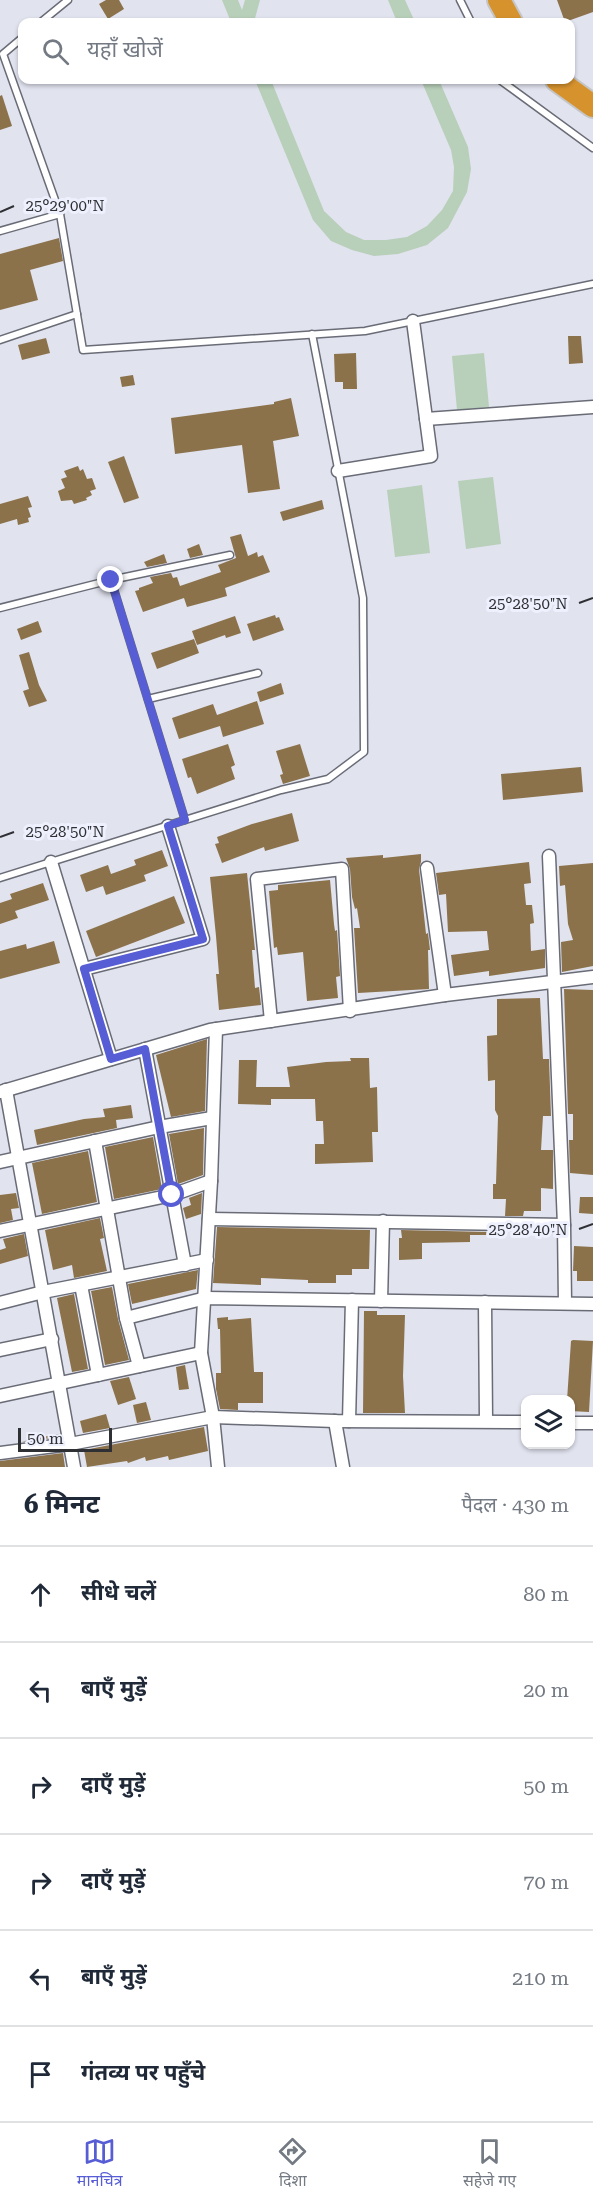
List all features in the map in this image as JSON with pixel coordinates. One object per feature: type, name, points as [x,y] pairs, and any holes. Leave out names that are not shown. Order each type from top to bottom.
[{"type":"highway","points":[[499,0],[509,18]]},
{"type":"highway","points":[[513,0],[523,18]]},
{"type":"highway","points":[[575,78],[593,91]]},
{"type":"highway","points":[[563,84],[593,105]]},
{"type":"street","points":[[339,471],[431,456],[412,321]]},
{"type":"street","points":[[426,419],[593,407]]},
{"type":"street","points":[[84,969],[203,939],[168,826]]},
{"type":"street","points":[[549,856],[565,1303]]},
{"type":"street","points":[[51,862],[111,1059]]},
{"type":"street","points":[[427,868],[445,995]]},
{"type":"street","points":[[271,1022],[257,879],[342,869],[350,1011]]},
{"type":"street","points":[[74,1467],[31,1224],[3,1091],[216,1029],[350,1011],[445,995],[593,977]]},
{"type":"street","points":[[216,1029],[206,1298],[201,1353],[213,1416],[218,1467]]},
{"type":"street","points":[[145,1049],[185,1265]]},
{"type":"street","points":[[0,1162],[159,1127],[212,1118]]},
{"type":"street","points":[[95,1141],[126,1318],[139,1366]]},
{"type":"street","points":[[0,1231],[172,1195],[211,1181]]},
{"type":"street","points":[[209,1219],[564,1225]]},
{"type":"street","points":[[381,1300],[383,1221]]},
{"type":"street","points":[[0,1303],[43,1292],[207,1260]]},
{"type":"street","points":[[81,1285],[98,1375]]},
{"type":"street","points":[[126,1318],[206,1298],[593,1304]]},
{"type":"street","points":[[349,1421],[352,1300]]},
{"type":"street","points":[[485,1302],[486,1421]]},
{"type":"street","points":[[0,1350],[52,1339]]},
{"type":"street","points":[[0,1396],[201,1353]]},
{"type":"street","points":[[0,1453],[70,1444],[213,1416],[335,1421],[521,1422]]},
{"type":"street","points":[[335,1421],[343,1467]]},
{"type":"street","points":[[575,1423],[593,1423]]},
{"type":"lane","points":[[46,18],[68,0]]},
{"type":"lane","points":[[460,0],[469,18]]},
{"type":"lane","points":[[18,41],[3,54],[60,214],[83,350],[365,331],[593,284]]},
{"type":"lane","points":[[505,84],[593,148]]},
{"type":"lane","points":[[0,231],[60,214]]},
{"type":"lane","points":[[0,340],[77,314]]},
{"type":"lane","points":[[0,878],[281,790],[328,779],[364,752],[363,598],[312,334]]},
{"type":"lane","points":[[0,608],[111,580],[230,555]]},
{"type":"lane","points":[[111,580],[185,820]]},
{"type":"lane","points":[[148,699],[258,673]]},
{"type":"green space","points":[[222,0],[238,0],[242,10],[245,0],[260,0],[255,18],[229,18]]},
{"type":"green space","points":[[388,0],[405,0],[413,18],[395,18]]},
{"type":"green space","points":[[257,84],[273,84],[324,211],[346,232],[364,240],[386,240],[407,237],[427,226],[442,210],[453,191],[454,167],[451,150],[423,84],[441,84],[468,147],[471,169],[467,192],[448,228],[427,245],[398,254],[374,256],[331,241],[313,220]]},
{"type":"green space","points":[[484,353],[489,407],[457,410],[452,356]]},
{"type":"green space","points":[[493,477],[501,544],[466,549],[458,481]]},
{"type":"green space","points":[[422,485],[430,553],[395,557],[387,490]]},
{"type":"building","points":[[106,0],[119,0],[124,9],[107,18],[99,4]]},
{"type":"building","points":[[557,0],[593,0],[593,12],[575,18],[564,18]]},
{"type":"building","points":[[2,95],[12,126],[0,130],[0,96]]},
{"type":"building","points":[[59,238],[63,261],[30,270],[38,300],[0,310],[0,254]]},
{"type":"building","points":[[568,336],[581,336],[583,363],[569,364]]},
{"type":"building","points":[[46,338],[50,353],[22,360],[18,345]]},
{"type":"building","points":[[356,353],[357,389],[343,389],[343,382],[335,382],[334,354]]},
{"type":"building","points":[[133,375],[135,385],[122,387],[120,377]]},
{"type":"building","points":[[291,398],[299,436],[273,441],[280,489],[248,493],[242,445],[175,454],[171,418],[274,404],[274,402]]},
{"type":"building","points":[[124,456],[139,498],[124,503],[108,462]]},
{"type":"building","points":[[78,466],[80,471],[83,469],[87,479],[92,478],[96,489],[90,491],[92,495],[86,498],[87,500],[74,504],[72,500],[61,501],[58,491],[65,488],[61,479],[67,477],[64,471]]},
{"type":"building","points":[[28,496],[32,507],[28,508],[31,517],[28,518],[29,522],[18,525],[17,519],[0,524],[0,504]]},
{"type":"building","points":[[322,500],[324,509],[283,521],[280,512]]},
{"type":"building","points":[[241,534],[248,556],[257,552],[258,557],[263,555],[270,572],[225,588],[227,596],[187,607],[184,598],[143,612],[135,591],[153,583],[150,577],[171,573],[173,578],[177,577],[180,586],[221,572],[218,565],[236,558],[230,537]]},
{"type":"building","points":[[199,544],[203,555],[190,558],[187,549]]},
{"type":"building","points":[[164,554],[167,563],[147,567],[144,562]]},
{"type":"building","points":[[275,615],[276,618],[279,617],[284,630],[253,641],[247,624]]},
{"type":"building","points":[[235,616],[241,633],[226,638],[225,635],[197,645],[192,631]]},
{"type":"building","points":[[38,621],[42,632],[21,640],[17,629]]},
{"type":"building","points":[[194,639],[199,653],[157,669],[151,653]]},
{"type":"building","points":[[29,652],[39,685],[47,701],[29,707],[23,691],[29,689],[19,655]]},
{"type":"building","points":[[281,683],[284,694],[260,702],[257,692]]},
{"type":"building","points":[[257,701],[264,724],[223,737],[220,726],[179,739],[172,718],[213,704],[217,715]]},
{"type":"building","points":[[228,744],[235,765],[231,767],[235,779],[197,794],[191,777],[188,778],[182,759]]},
{"type":"building","points":[[300,744],[310,776],[283,784],[280,775],[283,774],[276,751]]},
{"type":"building","points":[[581,767],[583,792],[503,800],[501,774]]},
{"type":"building","points":[[292,813],[299,841],[265,851],[264,847],[222,863],[215,844],[219,843],[217,837]]},
{"type":"building","points":[[162,850],[168,866],[144,875],[146,881],[106,895],[103,886],[86,892],[80,875],[108,865],[111,874],[136,865],[134,860]]},
{"type":"building","points":[[421,854],[419,869],[426,934],[428,933],[430,950],[428,950],[429,989],[358,993],[354,928],[360,928],[346,858],[383,855],[383,858]]},
{"type":"building","points":[[529,862],[531,883],[524,884],[526,905],[532,905],[534,923],[530,924],[531,951],[545,949],[545,968],[489,976],[489,971],[454,976],[451,955],[489,950],[487,931],[448,932],[446,894],[439,895],[436,873]]},
{"type":"building","points":[[593,863],[593,966],[562,972],[561,942],[573,940],[568,924],[565,885],[560,886],[559,866]]},
{"type":"building","points":[[247,873],[255,950],[252,950],[255,988],[259,987],[261,1005],[219,1010],[216,974],[219,974],[210,877]]},
{"type":"building","points":[[330,880],[335,931],[337,930],[340,976],[336,977],[338,998],[307,1001],[303,952],[278,955],[277,947],[274,948],[269,891],[278,890],[278,885]]},
{"type":"building","points":[[43,883],[49,900],[15,911],[18,918],[0,924],[0,903],[12,899],[10,894]]},
{"type":"building","points":[[174,896],[185,923],[96,957],[86,931]]},
{"type":"building","points":[[54,941],[60,963],[0,979],[0,951],[26,944],[27,949]]},
{"type":"building","points":[[564,989],[593,990],[593,1175],[570,1173],[569,1140],[573,1140],[573,1114],[568,1114]]},
{"type":"building","points":[[540,998],[543,1059],[549,1059],[551,1116],[543,1116],[541,1150],[553,1150],[553,1189],[541,1188],[541,1211],[524,1211],[523,1216],[505,1216],[506,1199],[493,1199],[493,1184],[496,1184],[498,1116],[495,1110],[495,1080],[488,1081],[487,1036],[497,1035],[497,999]]},
{"type":"building","points":[[207,1039],[205,1111],[171,1117],[156,1055]]},
{"type":"building","points":[[350,1058],[369,1058],[370,1088],[377,1087],[378,1132],[372,1132],[373,1162],[315,1164],[315,1144],[324,1144],[323,1121],[316,1121],[315,1099],[271,1099],[271,1105],[238,1104],[239,1060],[257,1060],[256,1087],[290,1087],[287,1067],[351,1061]]},
{"type":"building","points":[[131,1105],[133,1118],[116,1120],[117,1128],[37,1145],[34,1130],[84,1119],[105,1117],[103,1109]]},
{"type":"building","points":[[204,1128],[203,1175],[178,1184],[169,1134]]},
{"type":"building","points":[[153,1137],[162,1189],[114,1199],[105,1147]]},
{"type":"building","points":[[88,1151],[97,1202],[42,1214],[32,1163]]},
{"type":"building","points":[[16,1193],[19,1208],[11,1209],[13,1220],[0,1223],[0,1195]]},
{"type":"building","points":[[202,1193],[201,1214],[186,1219],[183,1208],[191,1205],[189,1198]]},
{"type":"building","points":[[580,1197],[593,1197],[593,1214],[579,1213]]},
{"type":"building","points":[[100,1218],[104,1238],[100,1239],[107,1271],[74,1278],[72,1265],[53,1270],[45,1230]]},
{"type":"building","points":[[217,1227],[370,1230],[369,1269],[352,1269],[352,1275],[336,1275],[336,1283],[308,1283],[308,1280],[261,1278],[261,1285],[213,1283]]},
{"type":"building","points":[[401,1230],[489,1232],[489,1235],[470,1235],[470,1242],[422,1243],[422,1259],[399,1260]]},
{"type":"building","points":[[24,1234],[28,1256],[0,1264],[0,1250],[6,1248],[3,1239]]},
{"type":"building","points":[[574,1246],[593,1247],[593,1281],[577,1281],[577,1271],[573,1271]]},
{"type":"building","points":[[198,1270],[196,1289],[132,1304],[128,1284]]},
{"type":"building","points":[[112,1287],[129,1360],[105,1365],[91,1291]]},
{"type":"building","points":[[74,1294],[88,1369],[72,1372],[57,1298]]},
{"type":"building","points":[[364,1311],[377,1311],[377,1315],[405,1315],[403,1376],[405,1413],[363,1413]]},
{"type":"building","points":[[228,1317],[228,1320],[251,1318],[254,1372],[263,1372],[263,1403],[238,1403],[238,1410],[220,1409],[216,1389],[216,1373],[221,1373],[220,1329],[218,1329],[217,1318]]},
{"type":"building","points":[[571,1341],[593,1341],[589,1412],[575,1411],[575,1395],[567,1395]]},
{"type":"building","points":[[185,1365],[189,1389],[179,1390],[176,1367]]},
{"type":"building","points":[[129,1377],[136,1399],[118,1405],[110,1381]]},
{"type":"building","points":[[146,1402],[151,1420],[137,1423],[133,1405]]},
{"type":"building","points":[[106,1414],[110,1428],[83,1433],[80,1421]]},
{"type":"building","points":[[204,1427],[208,1451],[169,1460],[168,1456],[146,1461],[145,1457],[128,1463],[127,1461],[87,1467],[84,1450]]},
{"type":"building","points":[[59,1434],[60,1437],[22,1442],[31,1439]]},
{"type":"building","points":[[63,1453],[65,1467],[0,1467],[0,1461]]},
{"type":"route","points":[[111,580],[185,820],[168,826],[203,939],[84,969],[111,1059],[145,1049],[172,1195]]}]
